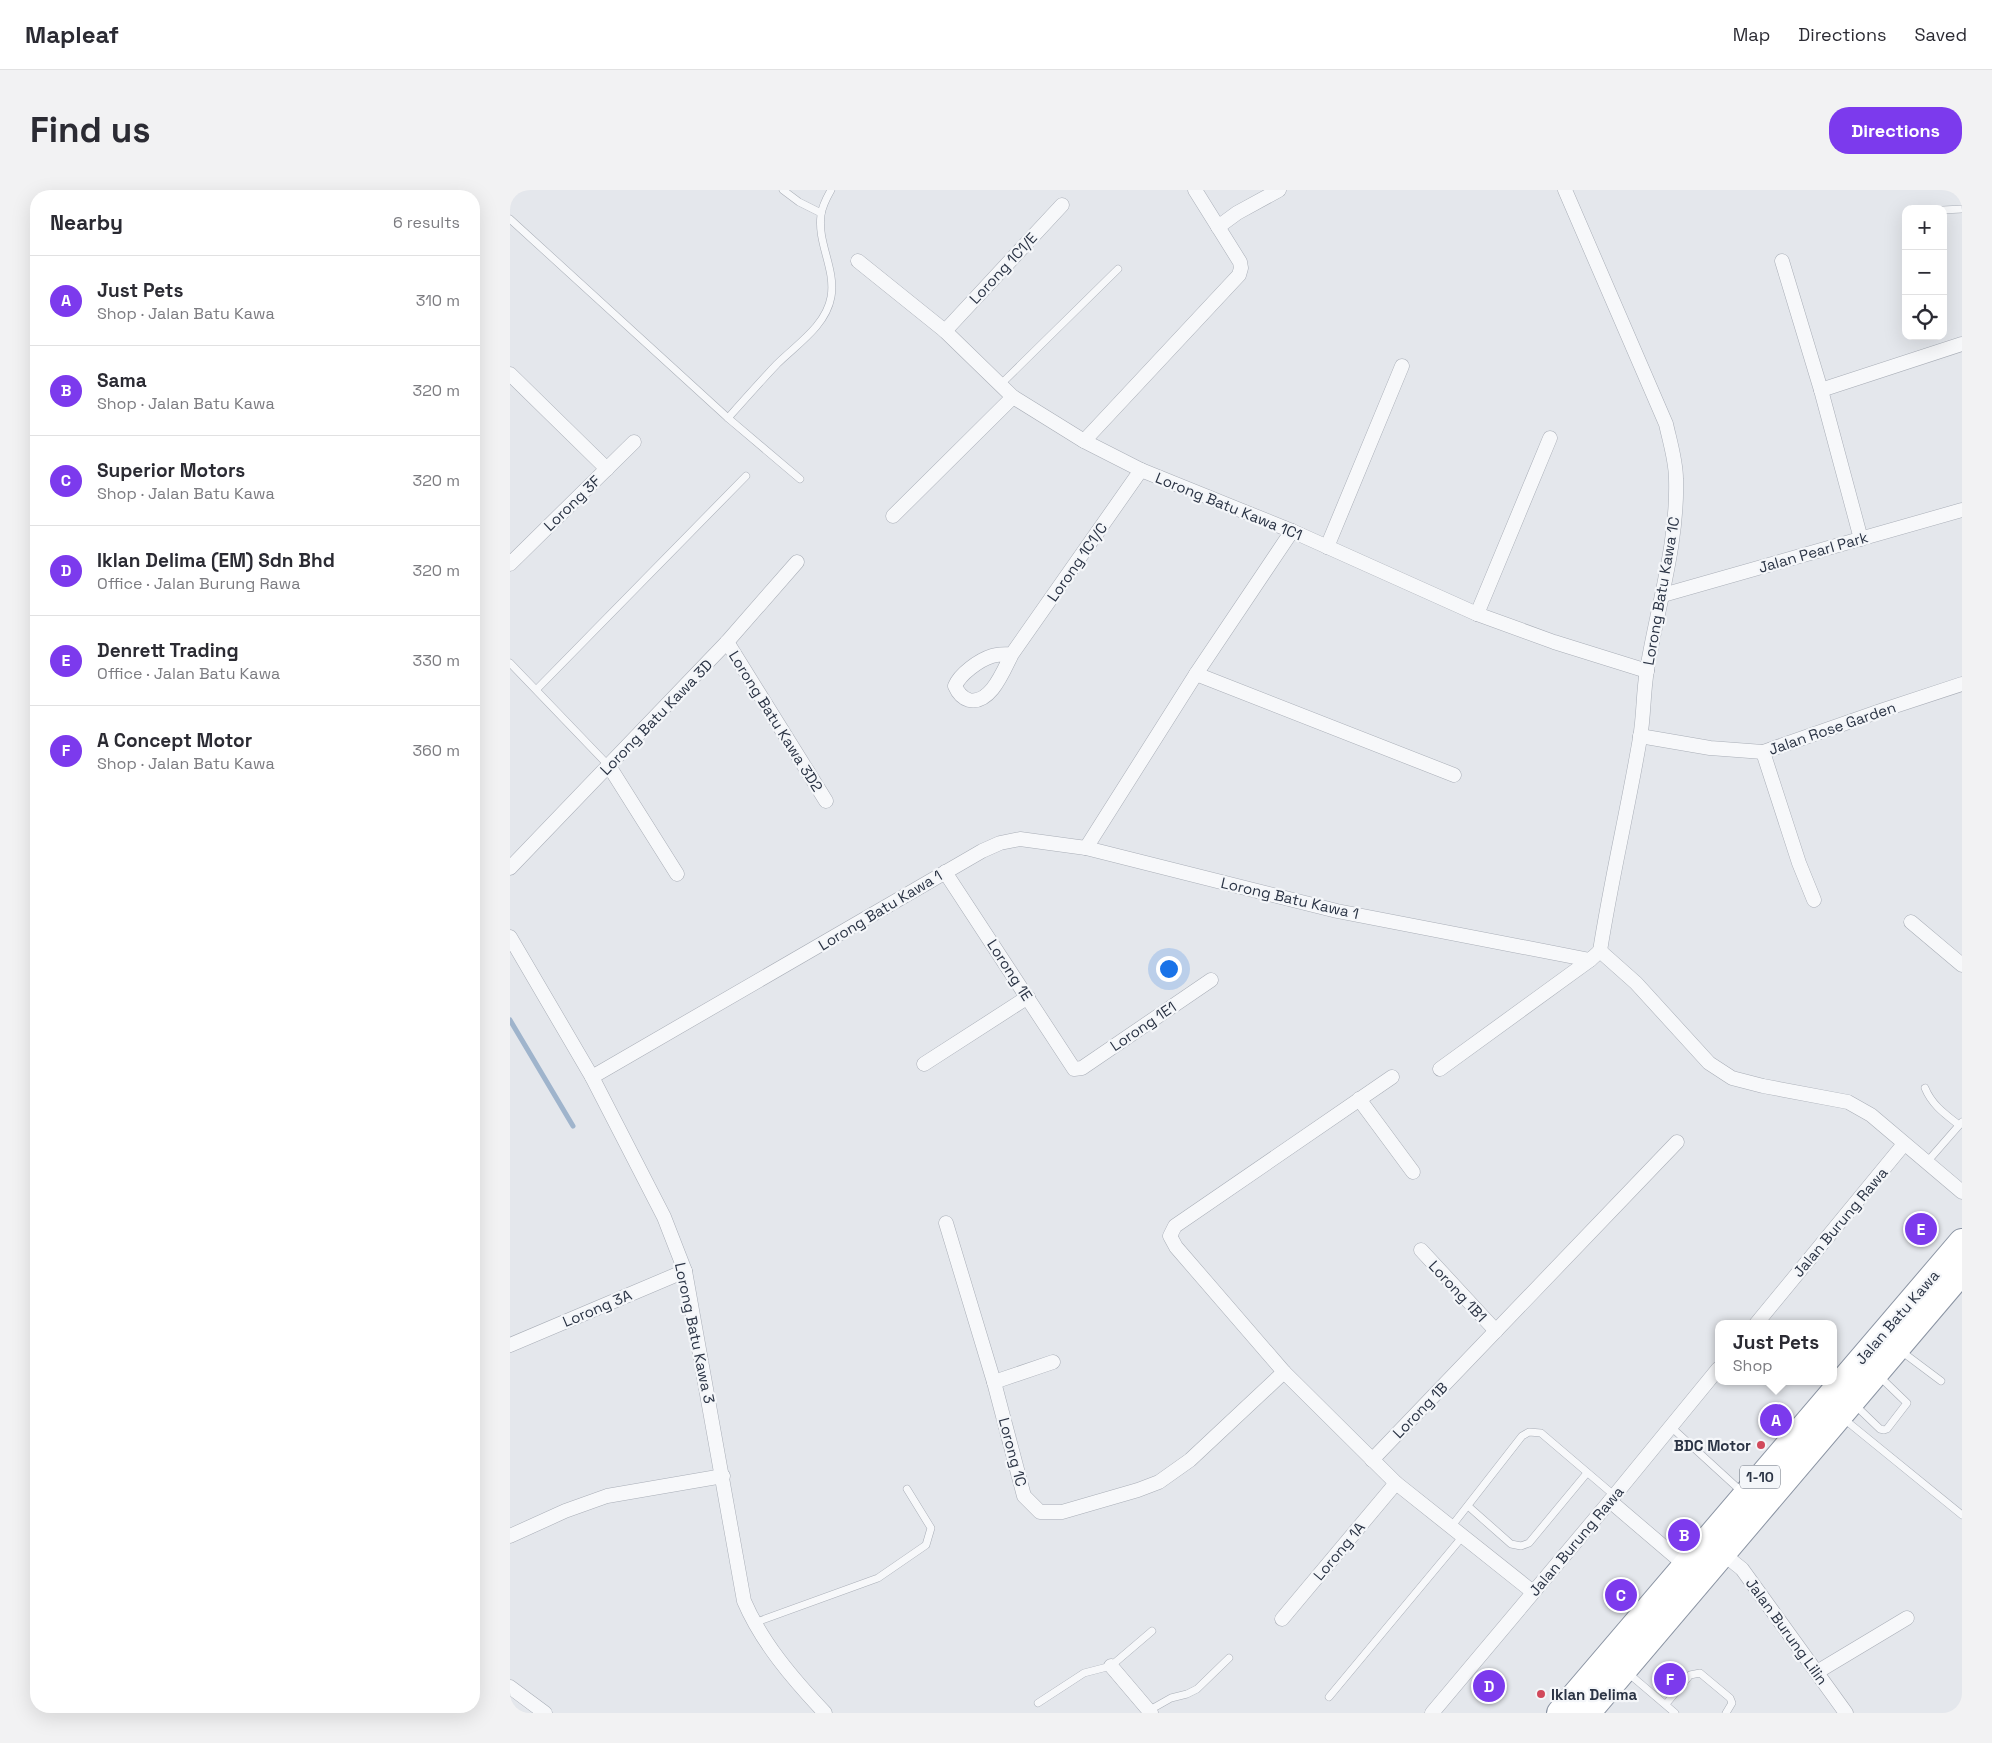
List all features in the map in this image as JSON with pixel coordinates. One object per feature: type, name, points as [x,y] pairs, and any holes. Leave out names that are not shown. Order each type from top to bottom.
[{"type":"highway","name":"Jalan Batu Kawa","points":[[1560,1713],[1685,1564],[1962,1242]]},
{"type":"highway","name":"Jalan Batu Kawa","points":[[1587,1713],[1962,1271]]},
{"type":"street","points":[[1084,441],[1238,275],[1241,268],[1240,262],[1195,190]]},
{"type":"street","points":[[1218,226],[1237,213],[1279,190]]},
{"type":"street","name":"Lorong Batu Kawa 1C","points":[[1564,190],[1666,424],[1672,447],[1676,479],[1676,506],[1663,595],[1647,671],[1640,736],[1606,913],[1595,955]]},
{"type":"street","name":"Lorong 1C1/E","points":[[945,331],[1062,205]]},
{"type":"street","points":[[1782,260],[1861,539]]},
{"type":"street","name":"Lorong Batu Kawa 1C1","points":[[858,261],[945,331],[1013,397],[1084,441],[1141,470],[1292,531],[1477,614],[1554,642],[1647,671]]},
{"type":"street","points":[[1820,390],[1962,344]]},
{"type":"street","points":[[1327,547],[1402,366]]},
{"type":"street","points":[[510,374],[607,469]]},
{"type":"street","points":[[893,516],[1013,397]]},
{"type":"street","points":[[1477,614],[1550,438]]},
{"type":"street","name":"Lorong 3F","points":[[510,564],[634,442]]},
{"type":"street","name":"Lorong 1C1/C","points":[[1012,654],[1141,470]]},
{"type":"street","name":"Jalan Pearl Park","points":[[1663,595],[1962,510]]},
{"type":"street","points":[[1086,848],[1196,674],[1292,531]]},
{"type":"street","name":"Lorong Batu Kawa 3D","points":[[510,868],[727,642],[797,562]]},
{"type":"street","name":"Lorong Batu Kawa 3D2","points":[[727,642],[826,801]]},
{"type":"street","points":[[1196,674],[1454,775]]},
{"type":"street","name":"Jalan Rose Garden","points":[[1640,736],[1710,748],[1762,752],[1962,684]]},
{"type":"street","points":[[1762,752],[1799,863],[1814,900]]},
{"type":"street","points":[[609,766],[677,874]]},
{"type":"street","name":"Lorong Batu Kawa 1","points":[[592,1077],[982,851],[1000,843],[1020,839],[1086,848],[1337,911],[1595,955]]},
{"type":"street","name":"Lorong 1E","points":[[945,872],[1074,1068]]},
{"type":"street","points":[[1911,922],[1962,965]]},
{"type":"street","name":"Lorong Batu Kawa 3","points":[[510,937],[592,1077],[664,1217],[685,1271],[744,1601],[754,1623],[792,1677],[824,1713]]},
{"type":"street","points":[[1440,1069],[1595,955],[1636,984],[1709,1063],[1732,1078],[1763,1086],[1848,1102],[1871,1116],[1962,1192]]},
{"type":"street","name":"Lorong 1E1","points":[[1074,1068],[1082,1068],[1211,980]]},
{"type":"street","points":[[924,1064],[1028,997]]},
{"type":"street","points":[[1392,1077],[1175,1226],[1170,1236],[1176,1247],[1284,1372],[1372,1460],[1396,1483],[1533,1592]]},
{"type":"street","points":[[1359,1100],[1413,1172]]},
{"type":"street","name":"Lorong 1B","points":[[1372,1460],[1677,1142]]},
{"type":"street","name":"Jalan Burung Rawa","points":[[1759,1320],[1904,1144]]},
{"type":"street","name":"Lorong 1C","points":[[946,1223],[994,1382],[1024,1496],[1040,1512],[1062,1512],[1159,1482],[1190,1460],[1284,1372]]},
{"type":"street","name":"Lorong 1B1","points":[[1421,1250],[1496,1331]]},
{"type":"street","name":"Lorong 3A","points":[[510,1345],[685,1271]]},
{"type":"street","points":[[994,1382],[1053,1362]]},
{"type":"street","name":"Jalan Burung Rawa","points":[[1432,1713],[1613,1498],[1715,1373]]},
{"type":"street","points":[[510,1536],[565,1511],[607,1496],[723,1476]]},
{"type":"street","name":"Lorong 1A","points":[[1282,1619],[1396,1483]]},
{"type":"street","points":[[1613,1498],[1685,1564]]},
{"type":"street","name":"Jalan Burung Lilin","points":[[1722,1553],[1742,1569],[1846,1713]]},
{"type":"street","points":[[1817,1672],[1907,1618]]},
{"type":"street","points":[[1111,1666],[1150,1712]]},
{"type":"street","points":[[510,1687],[545,1713]]},
{"type":"lane","points":[[783,190],[799,202],[821,213]]},
{"type":"lane","points":[[728,418],[777,364],[810,333],[825,314],[831,297],[830,273],[821,233],[821,213],[830,190]]},
{"type":"lane","points":[[1947,210],[1962,209]]},
{"type":"lane","points":[[510,219],[728,418],[800,479]]},
{"type":"lane","points":[[1001,384],[1118,268]]},
{"type":"lane","points":[[537,689],[746,476]]},
{"type":"lane","points":[[510,663],[609,766]]},
{"type":"lane","points":[[1925,1088],[1929,1099],[1936,1107],[1961,1124],[1927,1162]]},
{"type":"lane","points":[[1897,1348],[1941,1381]]},
{"type":"lane","points":[[1845,1409],[1880,1429],[1887,1429],[1907,1403],[1876,1373]]},
{"type":"lane","points":[[1845,1409],[1962,1515]]},
{"type":"lane","points":[[1671,1426],[1745,1495]]},
{"type":"lane","points":[[1451,1527],[1522,1436],[1530,1432],[1541,1433],[1613,1498]]},
{"type":"lane","points":[[1468,1506],[1512,1544],[1521,1546],[1529,1543],[1587,1473]]},
{"type":"lane","points":[[754,1623],[878,1578],[926,1545],[931,1528],[926,1517],[907,1489]]},
{"type":"lane","points":[[1329,1697],[1463,1536]]},
{"type":"lane","points":[[1038,1703],[1084,1673],[1111,1666],[1152,1631]]},
{"type":"lane","points":[[1150,1712],[1171,1698],[1197,1689],[1229,1658]]},
{"type":"lane","points":[[1624,1669],[1675,1713]]},
{"type":"lane","points":[[1666,1704],[1690,1675],[1700,1673],[1730,1698],[1732,1703],[1726,1713]]},
{"type":"waterway","points":[[510,1020],[573,1126]]},
{"type":"place","name":"Denrett Trading","points":[[1921,1229]]},
{"type":"place","name":"Just Pets","points":[[1776,1420]]},
{"type":"place","name":"BDC Motor","points":[[1761,1445]]},
{"type":"place","name":"Sama","points":[[1684,1535]]},
{"type":"place","name":"Superior Motors","points":[[1621,1595]]},
{"type":"place","name":"A Concept Motor","points":[[1670,1679]]},
{"type":"place","name":"Iklan Delima (EM) Sdn Bhd","points":[[1489,1686]]},
{"type":"place","name":"Iklan Delima","points":[[1541,1694]]}]
